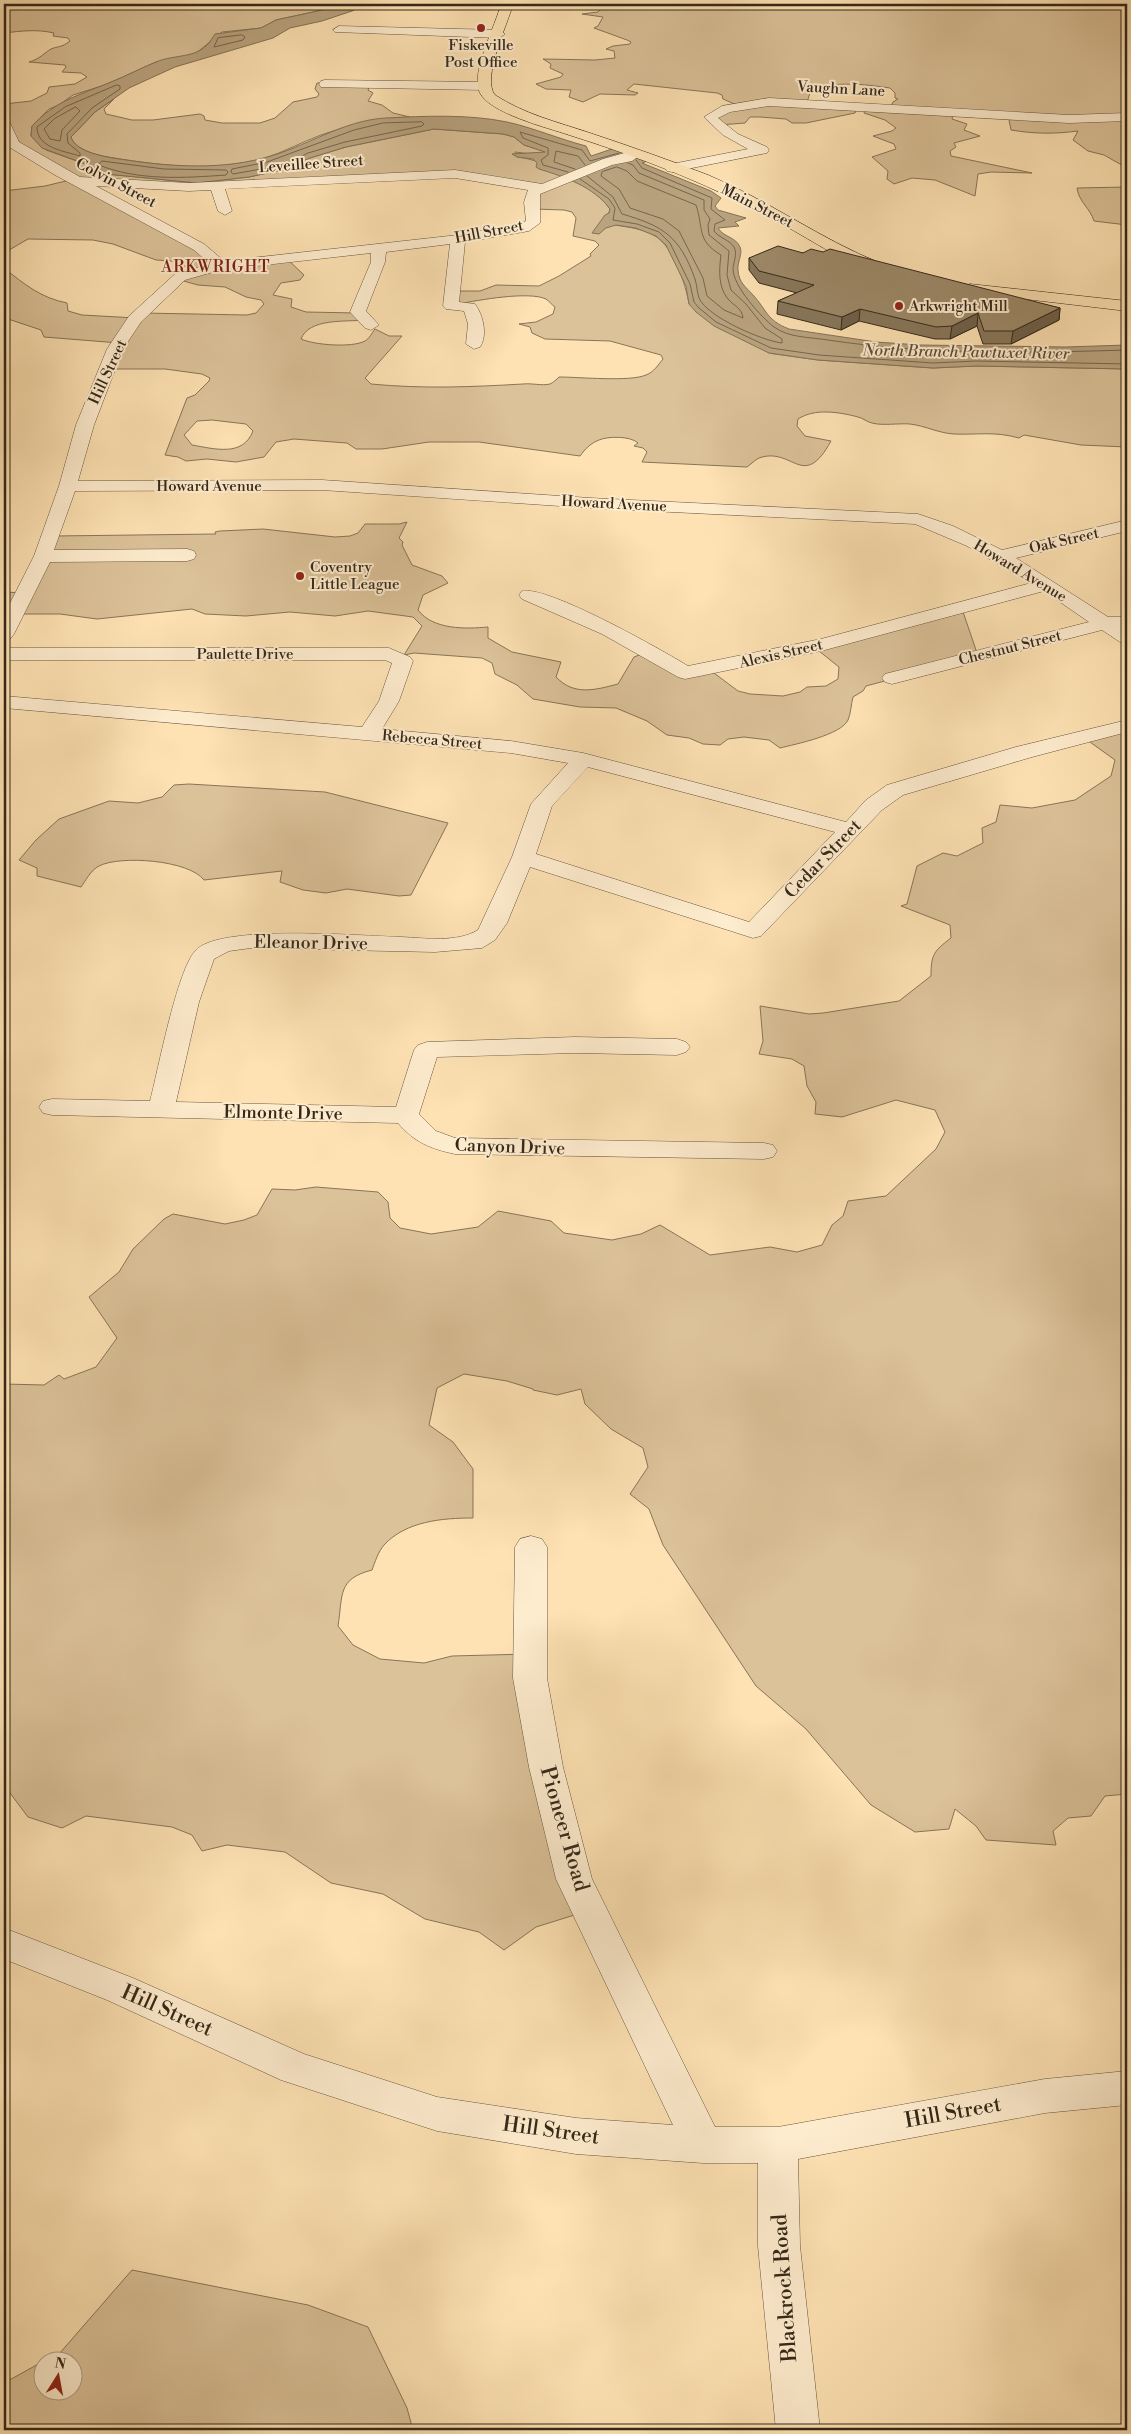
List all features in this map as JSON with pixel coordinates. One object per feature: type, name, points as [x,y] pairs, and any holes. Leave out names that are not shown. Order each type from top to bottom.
[{"type":"main road","points":[[485,86],[486,68],[499,34],[507,4]]},
{"type":"main road","name":"Main Street","points":[[485,86],[486,92],[493,100],[506,106],[672,168],[767,208],[835,250],[888,270]]},
{"type":"main road","points":[[958,287],[1003,294],[1127,306]]},
{"type":"street","points":[[339,30],[499,34]]},
{"type":"street","points":[[325,84],[485,86]]},
{"type":"street","name":"Vaughn Lane","points":[[672,168],[762,150],[717,126],[710,117],[726,109],[769,102],[1070,119],[1127,117]]},
{"type":"street","name":"Colvin Street","points":[[4,126],[14,144],[60,172],[81,181],[199,247],[215,259],[219,266]]},
{"type":"street","points":[[543,188],[608,162],[635,154]]},
{"type":"street","name":"Leveillee Street","points":[[81,181],[158,187],[217,186],[456,174],[543,188]]},
{"type":"street","points":[[217,186],[225,211]]},
{"type":"street","name":"Hill Street","points":[[4,634],[43,556],[68,486],[85,425],[115,349],[135,319],[180,277],[219,266],[458,239],[524,228],[533,223],[533,192],[543,188]]},
{"type":"street","points":[[458,239],[451,306],[470,306],[476,324],[474,344]]},
{"type":"street","points":[[371,325],[358,312],[378,262],[379,248]]},
{"type":"street","name":"Howard Avenue","points":[[68,486],[322,485],[581,502],[918,519],[951,530],[1000,556],[1127,638]]},
{"type":"street","name":"Oak Street","points":[[1000,556],[1127,526]]},
{"type":"street","points":[[43,556],[187,555]]},
{"type":"street","name":"Alexis Street","points":[[529,595],[586,618],[634,642],[685,673],[756,660],[835,642],[1045,585]]},
{"type":"street","name":"Chestnut Street","points":[[892,678],[1127,618]]},
{"type":"street","name":"Paulette Drive","points":[[4,654],[389,654],[403,661],[389,701],[369,734]]},
{"type":"street","name":"Rebecca Street","points":[[4,702],[510,747],[583,759],[852,830]]},
{"type":"street","name":"Cedar Street","points":[[523,857],[753,931],[874,805],[895,790],[1024,752],[1127,726]]},
{"type":"street","name":"Eleanor Drive","points":[[161,1110],[193,981],[203,956],[214,948],[229,942],[435,945],[474,943],[487,935],[495,923],[523,857],[542,804],[583,759]]},
{"type":"street","points":[[406,1115],[427,1050],[575,1045],[677,1047]]},
{"type":"street","points":[[52,1107],[161,1110]]},
{"type":"street","name":"Elmonte Drive","points":[[161,1110],[406,1115]]},
{"type":"street","name":"Canyon Drive","points":[[406,1115],[422,1136],[437,1143],[455,1146],[764,1151]]},
{"type":"street","name":"Pioneer Road","points":[[531,1547],[530,1678],[546,1767],[574,1879],[703,2145]]},
{"type":"street","name":"Hill Street","points":[[4,1944],[120,1989],[295,2068],[437,2114],[576,2136],[703,2145],[778,2145],[1045,2096],[1127,2088]]},
{"type":"street","name":"Blackrock Road","points":[[778,2145],[779,2246],[798,2430]]},
{"type":"shaded area","points":[[71,4],[350,4],[276,20],[261,28],[222,32],[195,54],[156,62],[108,84],[73,95],[59,105],[49,109],[32,126],[31,136],[46,150],[91,166],[106,174],[197,183],[249,177],[286,169],[310,158],[346,147],[434,129],[503,134],[514,137],[524,145],[546,152],[531,154],[515,152],[517,157],[555,168],[593,191],[610,209],[607,219],[610,224],[645,231],[662,241],[678,267],[689,304],[769,353],[818,360],[933,368],[976,366],[1127,369],[1127,447],[1081,445],[1024,435],[1019,438],[994,434],[948,433],[910,424],[876,424],[851,415],[819,412],[798,419],[797,426],[805,436],[831,441],[821,456],[813,463],[805,466],[781,457],[771,456],[759,458],[747,467],[642,462],[647,452],[643,448],[634,446],[638,443],[635,441],[619,437],[596,441],[588,446],[580,456],[479,442],[429,442],[382,449],[356,449],[347,443],[294,439],[276,442],[264,457],[236,462],[207,459],[186,461],[178,457],[165,455],[187,398],[195,395],[210,378],[202,374],[165,369],[109,369],[119,343],[44,337],[41,330],[11,320],[4,315],[4,268],[41,294],[67,303],[68,311],[82,315],[136,318],[142,313],[247,315],[256,313],[264,304],[261,300],[246,297],[225,287],[198,285],[180,280],[196,271],[172,261],[156,260],[113,244],[93,240],[28,239],[4,253],[4,191],[45,186],[74,179],[24,150],[5,126],[4,104],[31,101],[47,93],[49,87],[75,84],[87,77],[81,73],[62,72],[66,67],[65,65],[29,62],[39,58],[51,49],[62,46],[70,41],[68,38],[53,36],[54,33],[41,31],[4,33],[4,7],[59,8]],"holes":[[[454,174],[543,188],[532,200],[534,209],[572,212],[576,218],[573,236],[595,241],[599,245],[590,254],[591,256],[539,286],[496,285],[480,291],[451,291],[459,304],[516,296],[546,299],[555,307],[553,314],[536,322],[519,324],[530,327],[532,333],[545,339],[610,341],[661,355],[663,359],[656,368],[649,374],[638,377],[617,379],[559,377],[547,385],[428,387],[371,384],[365,378],[402,336],[389,336],[375,329],[366,340],[359,343],[342,345],[324,344],[301,339],[305,332],[319,324],[365,320],[357,313],[306,312],[291,307],[292,299],[273,295],[281,283],[300,280],[304,275],[287,259],[220,265],[89,182],[219,186]],[[212,420],[246,424],[253,431],[242,445],[235,448],[219,449],[192,445],[184,435],[197,421]]]},
{"type":"shaded area","points":[[623,4],[1127,4],[1127,168],[1104,155],[1088,151],[1073,140],[1078,131],[1045,133],[1011,130],[1008,115],[954,112],[952,119],[967,124],[964,130],[980,136],[954,143],[956,147],[950,151],[951,156],[1032,173],[991,172],[978,174],[975,196],[935,180],[912,178],[894,184],[887,179],[888,171],[872,157],[896,149],[894,144],[873,136],[892,131],[896,128],[885,120],[864,113],[866,107],[890,108],[893,102],[898,99],[895,98],[895,93],[890,88],[840,84],[811,90],[807,102],[858,107],[855,113],[806,123],[792,123],[786,119],[750,117],[745,123],[719,125],[712,119],[739,106],[723,99],[722,95],[717,93],[634,84],[627,90],[638,93],[635,95],[600,94],[583,102],[569,97],[571,90],[546,89],[536,84],[561,77],[563,74],[550,68],[551,64],[543,59],[595,60],[615,58],[614,51],[606,49],[613,46],[630,44],[631,42],[594,28],[598,26],[603,17],[582,14],[598,12],[603,7],[627,6]]},
{"type":"shaded area","points":[[317,83],[370,84],[368,90],[373,93],[368,101],[382,105],[393,113],[410,117],[376,120],[354,125],[321,135],[265,158],[228,165],[170,165],[102,156],[78,146],[71,137],[95,112],[114,99],[104,109],[106,114],[132,120],[153,120],[200,114],[204,116],[205,120],[222,123],[260,123],[275,118],[293,102],[317,97],[319,94],[315,89]]},
{"type":"shaded area","points":[[1127,187],[1127,225],[1094,221],[1077,188]]},
{"type":"shaded area","points":[[407,522],[399,538],[403,542],[402,545],[412,565],[442,576],[448,583],[423,595],[418,610],[424,617],[450,627],[488,627],[488,638],[512,652],[561,662],[556,677],[570,687],[577,689],[585,690],[618,684],[634,657],[647,652],[677,676],[714,673],[738,691],[750,694],[783,696],[800,692],[807,687],[826,686],[838,679],[839,667],[814,647],[962,609],[976,650],[982,655],[866,686],[863,691],[853,697],[849,717],[844,725],[817,738],[780,748],[769,740],[744,737],[728,739],[720,745],[703,744],[689,738],[667,735],[647,721],[616,708],[580,707],[533,699],[517,685],[495,674],[492,663],[482,658],[414,653],[404,655],[422,626],[413,617],[368,611],[335,616],[290,612],[246,616],[205,614],[192,609],[97,619],[60,614],[15,614],[4,636],[4,592],[25,593],[54,536],[216,534],[215,532],[220,531],[263,529],[335,537],[350,536],[358,533],[365,524],[399,524]]},
{"type":"shaded area","points":[[1127,726],[1127,1794],[1105,1796],[1091,1816],[1068,1818],[1053,1831],[1056,1845],[986,1840],[976,1826],[955,1809],[949,1829],[915,1832],[871,1805],[806,1729],[756,1686],[663,1545],[649,1509],[630,1494],[648,1467],[643,1448],[611,1429],[585,1404],[581,1389],[557,1395],[533,1390],[507,1381],[464,1374],[437,1388],[429,1425],[453,1442],[473,1469],[473,1518],[426,1522],[393,1537],[382,1548],[372,1570],[353,1578],[347,1584],[342,1597],[338,1626],[353,1645],[380,1659],[424,1663],[452,1656],[529,1654],[584,1912],[536,1927],[504,1950],[479,1932],[425,1919],[383,1894],[331,1883],[285,1852],[227,1845],[202,1851],[192,1835],[172,1827],[86,1816],[62,1828],[28,1817],[4,1785],[4,1384],[44,1385],[59,1375],[64,1379],[96,1367],[117,1338],[89,1297],[119,1272],[133,1249],[164,1219],[173,1214],[225,1224],[257,1215],[272,1189],[295,1190],[316,1187],[378,1192],[388,1202],[390,1218],[400,1228],[431,1234],[478,1227],[498,1211],[551,1221],[564,1233],[612,1240],[641,1234],[660,1225],[710,1255],[770,1247],[797,1252],[822,1245],[832,1225],[843,1216],[848,1201],[886,1196],[936,1149],[945,1132],[935,1110],[896,1100],[842,1117],[815,1114],[816,1102],[807,1086],[804,1066],[792,1059],[759,1054],[763,1041],[760,1006],[809,1014],[899,1001],[931,976],[933,958],[937,950],[951,938],[950,925],[901,906],[907,904],[917,866],[943,853],[957,856],[983,843],[982,828],[996,822],[1000,805],[1032,808],[1075,800],[1111,776],[1115,760],[1083,737]]},
{"type":"shaded area","points":[[189,784],[325,792],[448,823],[411,895],[399,896],[347,889],[326,893],[303,890],[280,882],[282,871],[204,880],[196,873],[184,868],[154,861],[137,860],[99,866],[91,873],[81,887],[37,876],[37,868],[19,860],[36,840],[59,819],[109,801],[138,803],[162,797],[174,785]]},
{"type":"shaded area","points":[[132,2270],[308,2305],[368,2327],[407,2408],[413,2430],[4,2430],[4,2383],[32,2368],[32,2402],[82,2402],[82,2352],[61,2352]]},
{"type":"water","name":"North Branch Pawtuxet River","points":[[350,4],[366,4],[322,21],[290,28],[273,38],[175,67],[129,88],[95,112],[71,137],[73,142],[89,152],[113,158],[170,165],[207,166],[226,165],[264,158],[339,129],[370,120],[446,116],[492,119],[507,122],[586,146],[591,156],[615,148],[650,160],[642,163],[711,191],[721,198],[715,206],[718,210],[746,218],[735,222],[739,226],[718,228],[736,241],[740,247],[738,270],[741,281],[771,318],[781,326],[789,329],[876,342],[920,345],[1065,347],[1127,345],[1127,369],[976,366],[933,368],[818,360],[769,353],[714,326],[696,312],[689,304],[686,286],[666,245],[656,236],[636,228],[616,225],[606,228],[599,234],[592,233],[605,215],[609,213],[610,209],[603,201],[578,184],[539,169],[536,167],[537,163],[533,159],[517,157],[512,154],[545,152],[524,145],[514,137],[503,134],[434,129],[346,147],[310,158],[286,169],[249,177],[197,183],[106,174],[91,166],[42,148],[31,136],[32,126],[59,104],[156,62],[197,52],[209,43],[215,34],[261,28],[276,20]]},
{"type":"building","name":"Arkwright Mill","points":[[778,246],[803,253],[811,249],[823,252],[830,249],[1060,308],[1013,331],[984,331],[978,313],[952,326],[936,327],[860,309],[842,317],[778,301],[814,285],[759,271],[749,258]]},
{"type":"place","name":"Fiskeville Post Office","points":[[481,28]]},
{"type":"place","name":"Arkwright Mill","points":[[899,306]]},
{"type":"place","name":"Coventry Little League","points":[[300,576]]},
{"type":"district","name":"ARKWRIGHT","points":[[216,267]]}]
